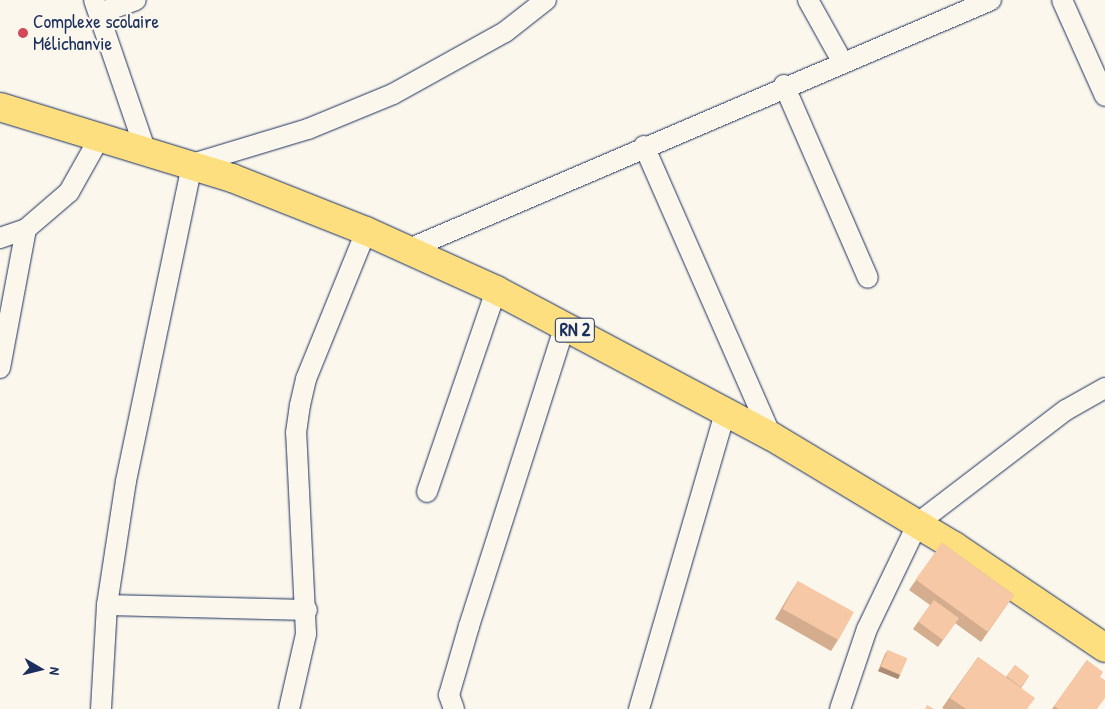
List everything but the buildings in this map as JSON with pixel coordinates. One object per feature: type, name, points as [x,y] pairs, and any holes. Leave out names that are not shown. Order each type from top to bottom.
[{"type":"highway","name":"RN 2","points":[[0,107],[101,135],[192,164],[366,231],[496,290],[726,410],[771,436],[918,523],[1105,648]]},
{"type":"street","points":[[136,0],[97,7],[145,149]]},
{"type":"street","points":[[102,709],[107,604],[126,481],[192,164],[308,129],[393,94],[505,32],[546,0]]},
{"type":"street","points":[[808,0],[842,61]]},
{"type":"street","points":[[1062,0],[1105,96]]},
{"type":"street","points":[[409,249],[784,85],[980,2]]},
{"type":"street","points":[[784,85],[868,278]]},
{"type":"street","points":[[0,238],[26,228],[69,192],[101,135]]},
{"type":"street","points":[[644,146],[771,436]]},
{"type":"street","points":[[0,368],[26,228]]},
{"type":"street","points":[[289,709],[300,667],[306,610],[296,433],[300,405],[366,231]]},
{"type":"street","points":[[427,492],[496,290]]},
{"type":"street","points":[[454,709],[449,695],[565,325]]},
{"type":"street","points":[[840,709],[867,629],[918,523],[1066,410],[1105,388]]},
{"type":"street","points":[[639,709],[726,410]]},
{"type":"street","points":[[107,604],[306,610]]},
{"type":"place","name":"Complexe scolaire Mélichanvie","points":[[23,33]]}]
